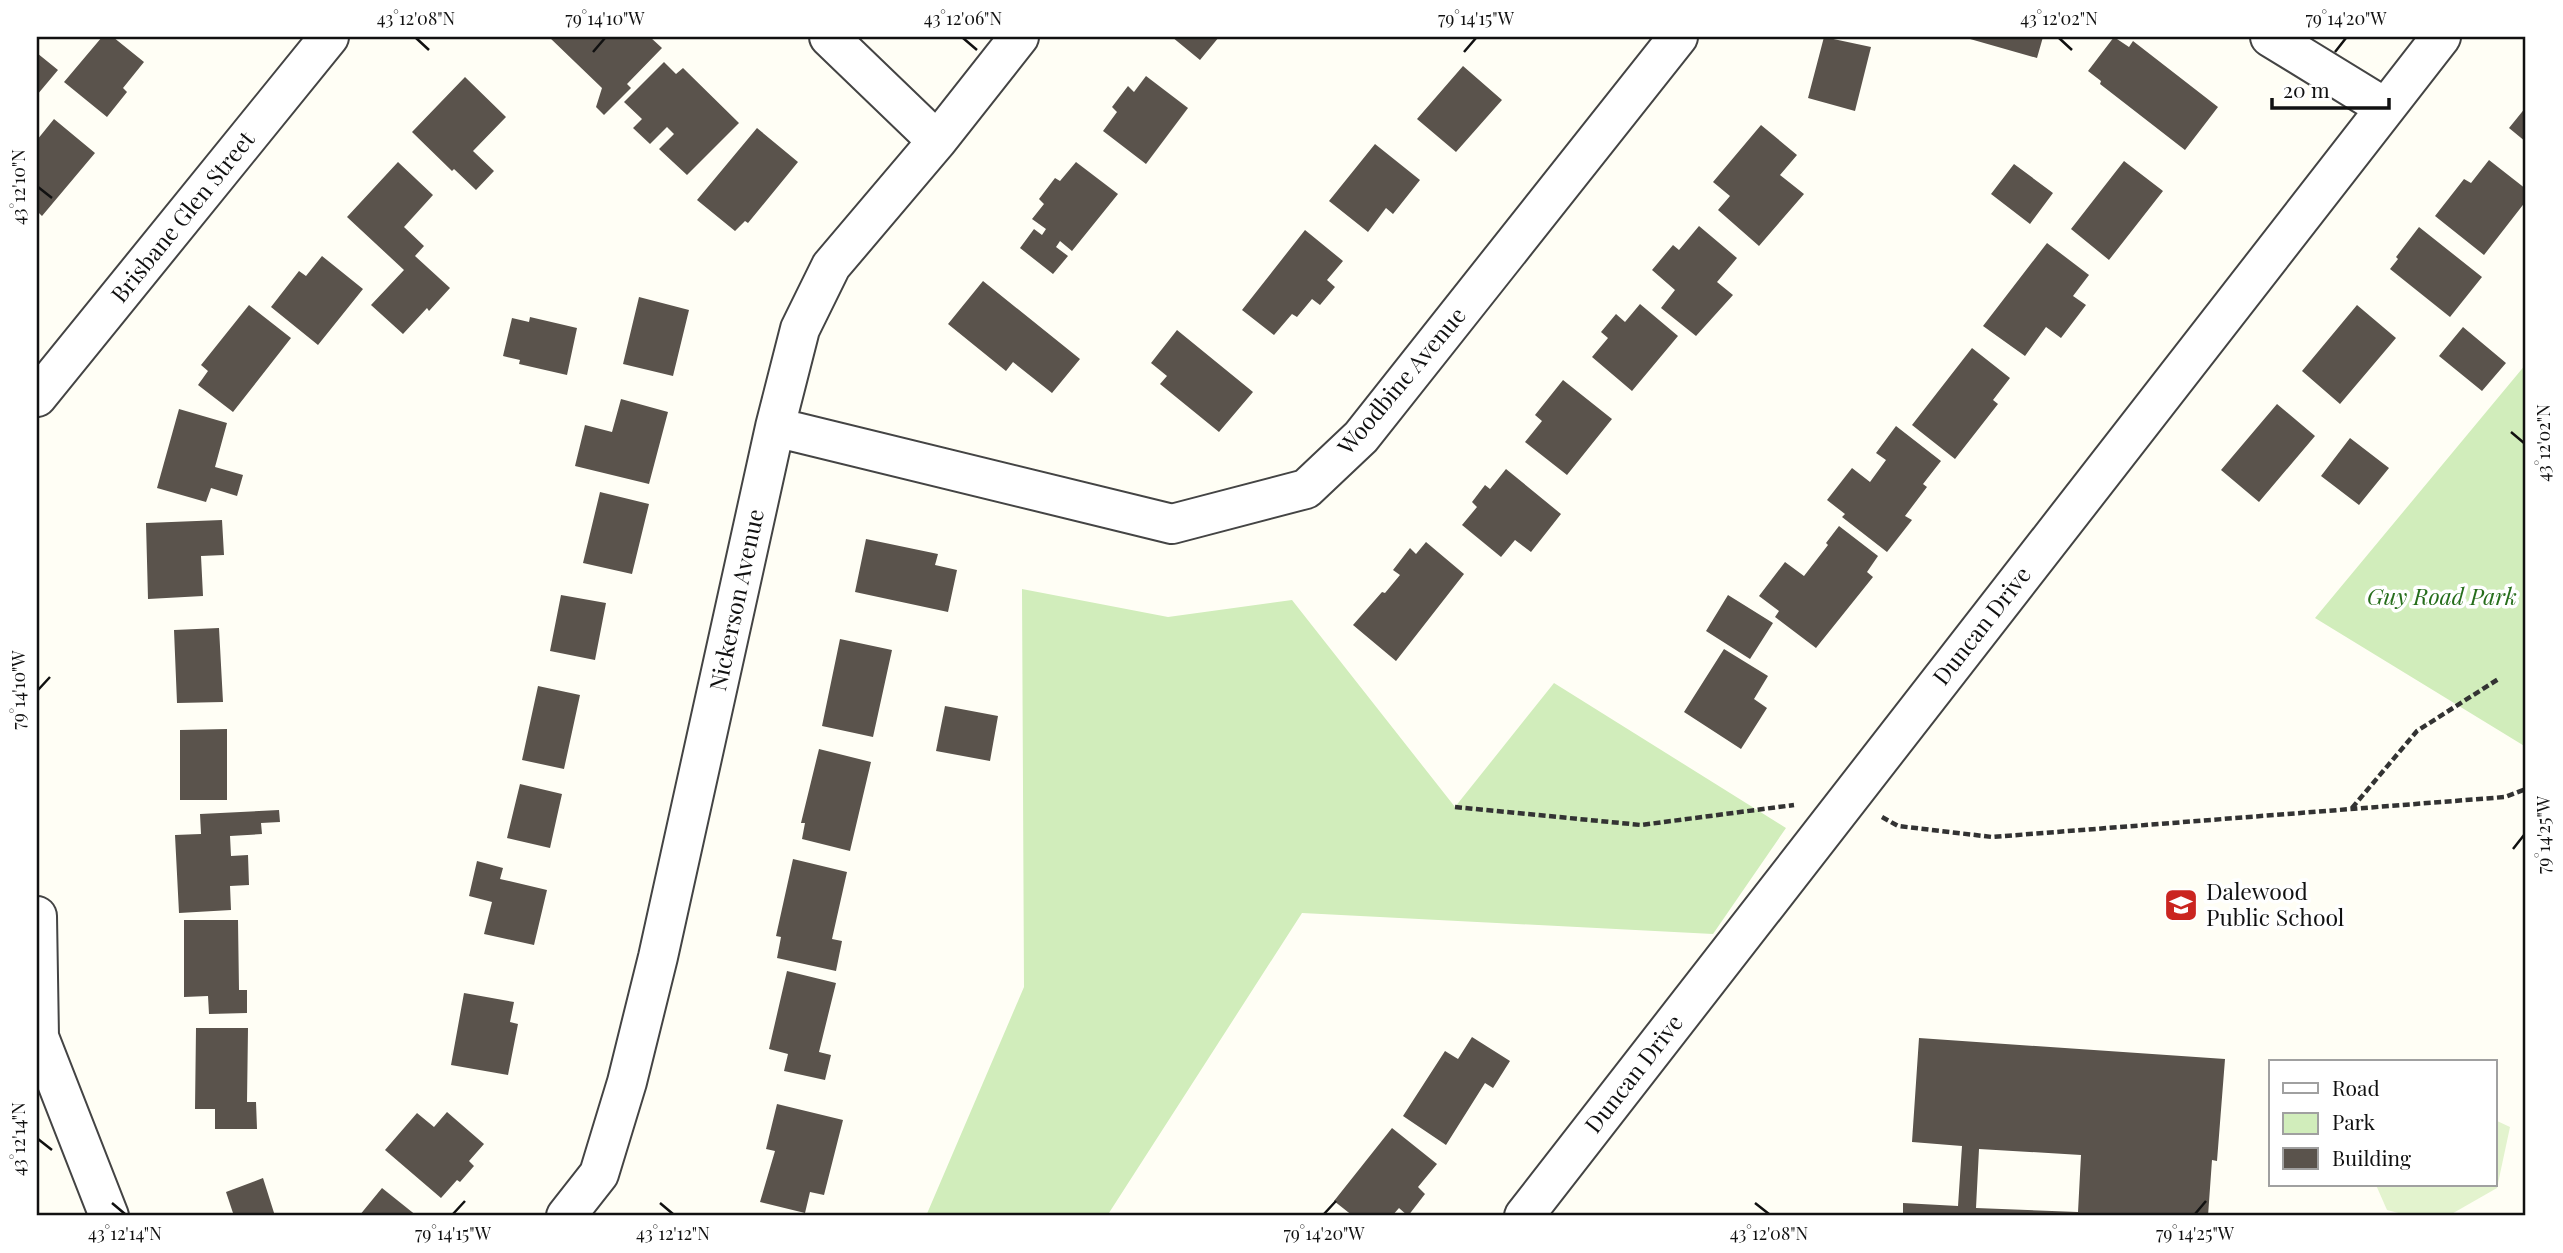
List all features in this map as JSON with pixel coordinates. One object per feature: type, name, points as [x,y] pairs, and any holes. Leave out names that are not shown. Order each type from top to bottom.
[{"type":"street","name":"Brisbane Glen Street","points":[[37,397],[329,37]]},
{"type":"street","points":[[829,37],[937,141]]},
{"type":"street","name":"Nickerson Avenue","points":[[566,1216],[599,1174],[627,1082],[658,957],[775,426],[800,329],[831,267],[937,141],[1018,37]]},
{"type":"street","name":"Woodbine Avenue","points":[[775,426],[1172,524],[1306,489],[1361,437],[1678,37]]},
{"type":"street","points":[[2270,37],[2384,107]]},
{"type":"street","name":"Duncan Drive","points":[[1524,1216],[2441,37]]},
{"type":"street","points":[[37,916],[39,1037],[109,1216]]},
{"type":"path","points":[[2351,809],[2417,731],[2500,678]]},
{"type":"path","points":[[1455,807],[1641,825],[1848,798],[1898,825],[1992,837],[2505,797],[2526,789]]},
{"type":"green space","name":"Guy Road Park","points":[[2526,364],[2526,747],[2315,618]]},
{"type":"green space","points":[[1022,589],[1168,617],[1292,600],[1455,807],[1554,683],[1786,828],[1713,934],[1302,913],[1107,1216],[926,1216],[1024,987]]},
{"type":"green space","points":[[2496,1120],[2510,1127],[2497,1188],[2448,1216],[2410,1216],[2387,1210],[2376,1186],[2496,1186]]},
{"type":"building","points":[[102,37],[113,37],[144,62],[123,88],[127,92],[107,117],[64,82]]},
{"type":"building","points":[[549,37],[650,37],[662,48],[627,84],[631,88],[604,115],[596,107],[602,88]]},
{"type":"building","points":[[1172,37],[1219,37],[1200,60]]},
{"type":"building","points":[[1824,37],[1871,47],[1855,111],[1808,98]]},
{"type":"building","points":[[1963,37],[2043,37],[2037,58]]},
{"type":"building","points":[[2114,37],[2129,47],[2133,41],[2218,107],[2185,150],[2100,84],[2101,81],[2088,71]]},
{"type":"building","points":[[37,53],[58,70],[37,95]]},
{"type":"building","points":[[664,62],[676,74],[683,68],[739,123],[687,175],[659,149],[674,134],[667,127],[650,144],[633,128],[642,119],[624,102]]},
{"type":"building","points":[[1463,66],[1502,100],[1456,152],[1417,119]]},
{"type":"building","points":[[1146,76],[1188,108],[1146,164],[1103,131],[1117,112],[1112,107],[1128,86],[1134,92]]},
{"type":"building","points":[[465,77],[506,117],[473,151],[494,171],[476,190],[412,132]]},
{"type":"building","points":[[2526,107],[2526,142],[2509,128]]},
{"type":"building","points":[[54,119],[95,153],[42,216],[37,211],[37,140]]},
{"type":"building","points":[[1761,125],[1797,155],[1780,175],[1804,194],[1759,246],[1718,210],[1730,196],[1713,182]]},
{"type":"building","points":[[757,128],[798,162],[748,223],[745,221],[735,231],[697,200]]},
{"type":"building","points":[[1375,144],[1420,180],[1393,214],[1386,208],[1368,232],[1329,201]]},
{"type":"building","points":[[2489,160],[2526,189],[2526,201],[2484,255],[2435,216],[2464,179],[2471,183]]},
{"type":"building","points":[[2124,161],[2163,191],[2109,260],[2071,229]]},
{"type":"building","points":[[398,162],[433,195],[404,227],[424,246],[415,256],[450,288],[403,334],[371,305],[404,270],[347,217]]},
{"type":"building","points":[[1076,162],[1118,194],[1072,251],[1060,241],[1056,247],[1068,256],[1053,274],[1020,248],[1034,229],[1042,235],[1046,229],[1032,219],[1044,204],[1039,199],[1055,178],[1060,181]]},
{"type":"building","points":[[2014,164],[2053,193],[2030,224],[1991,194]]},
{"type":"building","points":[[1699,226],[1737,258],[1717,282],[1733,295],[1696,336],[1661,308],[1675,290],[1652,270],[1673,245],[1679,250]]},
{"type":"building","points":[[2419,227],[2482,277],[2450,317],[2390,269]]},
{"type":"building","points":[[1305,230],[1343,261],[1327,280],[1335,287],[1320,305],[1312,299],[1297,317],[1292,314],[1274,335],[1242,310]]},
{"type":"building","points":[[2047,243],[2089,275],[2073,296],[2086,305],[2061,338],[2046,327],[2025,356],[1983,326]]},
{"type":"building","points":[[322,256],[363,289],[318,345],[271,307],[299,271],[306,276]]},
{"type":"building","points":[[983,281],[1080,359],[1052,393],[1013,362],[1006,371],[948,324]]},
{"type":"building","points":[[639,297],[689,310],[673,376],[623,364]]},
{"type":"building","points":[[1640,304],[1678,336],[1632,391],[1592,357],[1608,338],[1601,332],[1616,314],[1625,322]]},
{"type":"building","points":[[249,305],[291,338],[233,412],[198,385],[208,371],[201,365]]},
{"type":"building","points":[[2357,305],[2396,338],[2340,404],[2302,371]]},
{"type":"building","points":[[530,317],[577,328],[567,375],[519,364],[520,360],[503,356],[512,318],[529,322]]},
{"type":"building","points":[[2463,327],[2506,363],[2482,391],[2439,356]]},
{"type":"building","points":[[1177,330],[1253,392],[1219,432],[1160,384],[1167,376],[1151,363]]},
{"type":"building","points":[[1972,348],[2010,378],[1993,400],[1998,404],[1955,459],[1912,425]]},
{"type":"building","points":[[1563,380],[1612,419],[1567,475],[1525,442],[1542,421],[1535,415]]},
{"type":"building","points":[[621,399],[668,412],[649,484],[575,466],[585,425],[612,432]]},
{"type":"building","points":[[2277,404],[2315,436],[2259,502],[2221,470]]},
{"type":"building","points":[[179,409],[227,423],[215,467],[243,475],[237,496],[211,488],[206,502],[157,488]]},
{"type":"building","points":[[1896,426],[1941,461],[1923,484],[1927,487],[1905,516],[1912,520],[1887,552],[1842,517],[1845,514],[1827,500],[1852,468],[1870,482],[1886,460],[1876,453]]},
{"type":"building","points":[[2350,438],[2389,468],[2359,505],[2321,476]]},
{"type":"building","points":[[1506,469],[1561,514],[1531,552],[1515,540],[1501,557],[1462,525],[1477,507],[1472,502],[1485,485],[1490,489]]},
{"type":"building","points":[[600,492],[649,504],[632,574],[583,563]]},
{"type":"building","points":[[222,520],[224,555],[201,556],[203,596],[148,599],[146,523]]},
{"type":"building","points":[[1839,526],[1878,556],[1867,572],[1873,577],[1816,648],[1775,617],[1779,611],[1759,596],[1785,562],[1804,576]]},
{"type":"building","points":[[866,539],[938,554],[935,565],[957,570],[948,612],[855,592]]},
{"type":"building","points":[[1426,542],[1464,574],[1396,661],[1353,625],[1400,575],[1393,570],[1410,548],[1416,554]]},
{"type":"building","points":[[561,595],[606,603],[595,660],[550,651]]},
{"type":"building","points":[[1728,595],[1773,623],[1750,659],[1706,631]]},
{"type":"building","points":[[219,628],[223,702],[177,703],[174,630]]},
{"type":"building","points":[[840,639],[892,650],[873,737],[822,726]]},
{"type":"building","points":[[1724,649],[1768,676],[1754,699],[1767,708],[1741,749],[1684,712]]},
{"type":"building","points":[[538,686],[580,695],[564,769],[522,760]]},
{"type":"building","points":[[945,706],[998,716],[990,761],[936,751]]},
{"type":"building","points":[[227,729],[227,800],[180,800],[180,730]]},
{"type":"building","points":[[819,749],[871,762],[850,851],[802,839],[805,823],[801,823]]},
{"type":"building","points":[[520,784],[562,794],[550,848],[507,838]]},
{"type":"building","points":[[279,810],[280,822],[261,823],[262,834],[230,836],[231,856],[248,855],[249,885],[230,886],[231,910],[179,913],[175,835],[201,834],[200,814]]},
{"type":"building","points":[[793,859],[847,872],[832,939],[842,941],[836,971],[777,958],[781,937],[776,936]]},
{"type":"building","points":[[477,861],[503,868],[500,879],[547,890],[534,945],[484,934],[492,902],[469,896]]},
{"type":"building","points":[[184,920],[238,920],[239,990],[247,990],[247,1013],[209,1014],[208,996],[184,997]]},
{"type":"building","points":[[787,971],[836,983],[819,1052],[831,1055],[825,1080],[784,1071],[788,1054],[769,1049]]},
{"type":"building","points":[[464,993],[514,1002],[510,1022],[518,1024],[508,1075],[451,1065]]},
{"type":"building","points":[[196,1028],[248,1028],[247,1102],[256,1102],[257,1129],[215,1129],[215,1109],[195,1109]]},
{"type":"building","points":[[1472,1037],[1510,1061],[1493,1088],[1485,1083],[1446,1145],[1403,1116],[1445,1051],[1458,1059]]},
{"type":"building","points":[[1919,1038],[2225,1059],[2217,1161],[2212,1160],[2208,1216],[1903,1216],[1903,1203],[1958,1206],[1962,1146],[1912,1142]],"holes":[[[1979,1149],[2081,1155],[2078,1212],[1976,1208]]]},
{"type":"building","points":[[777,1104],[843,1120],[824,1195],[810,1192],[805,1213],[760,1202],[775,1151],[766,1149]]},
{"type":"building","points":[[447,1112],[484,1144],[469,1161],[474,1166],[441,1198],[385,1150],[417,1113],[434,1127]]},
{"type":"building","points":[[1392,1128],[1437,1164],[1418,1187],[1425,1194],[1408,1216],[1399,1208],[1392,1216],[1353,1216],[1334,1201]]},
{"type":"building","points":[[263,1178],[275,1216],[226,1216],[233,1213],[226,1192]]},
{"type":"building","points":[[382,1188],[417,1216],[359,1216]]},
{"type":"place","name":"Dalewood Public School","points":[[2181,905]]}]
